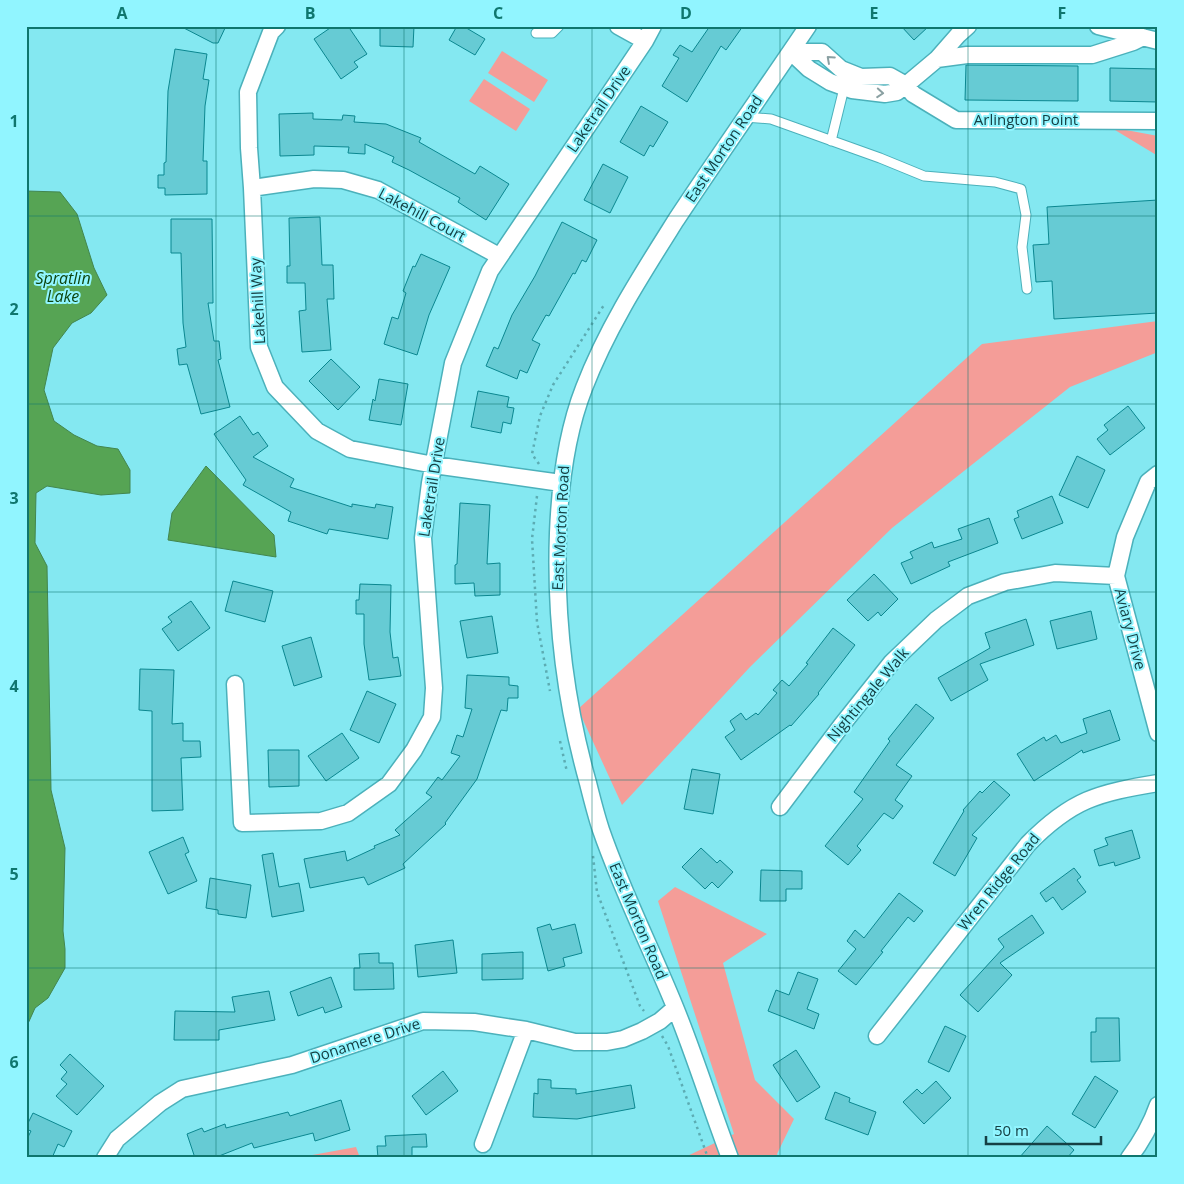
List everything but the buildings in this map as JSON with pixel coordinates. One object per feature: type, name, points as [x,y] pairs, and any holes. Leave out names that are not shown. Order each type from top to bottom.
[{"type":"street","name":"Lakehill Way","points":[[277,26],[271,32],[248,92],[259,347],[275,387],[317,431],[350,449],[434,465],[561,483]]},
{"type":"street","points":[[618,26],[645,41]]},
{"type":"street","name":"Laketrail Drive","points":[[235,684],[242,823],[321,821],[348,813],[389,784],[414,750],[432,717],[434,688],[423,538],[453,363],[490,271],[645,41],[653,26]]},
{"type":"street","name":"East Morton Road","points":[[730,1158],[675,1008],[628,902],[600,828],[576,741],[563,663],[557,573],[561,483],[572,424],[583,391],[596,359],[640,277],[745,117],[808,26]]},
{"type":"street","points":[[791,52],[809,69],[830,82],[847,80],[852,90],[886,94],[897,92],[906,85],[937,59],[968,26]]},
{"type":"street","points":[[1098,26],[1150,39]]},
{"type":"street","points":[[937,59],[967,55],[1092,55],[1133,42],[1150,39]]},
{"type":"street","name":"Arlington Point","points":[[906,85],[913,94],[956,120],[1158,121]]},
{"type":"street","name":"Lakehill Court","points":[[252,188],[314,179],[343,180],[378,190],[499,256]]},
{"type":"street","name":"Aviary Drive","points":[[1158,474],[1148,482],[1129,528],[1116,576],[1158,733]]},
{"type":"street","name":"Nightingale Walk","points":[[780,807],[892,662],[936,620],[968,596],[1005,582],[1056,573],[1116,576]]},
{"type":"street","name":"Wren Ridge Road","points":[[876,1036],[1028,844],[1047,824],[1070,808],[1094,796],[1115,790],[1158,783]]},
{"type":"street","name":"Donamere Drive","points":[[105,1158],[117,1139],[160,1103],[182,1089],[292,1065],[423,1021],[474,1022],[526,1030],[575,1042],[607,1042],[630,1036],[654,1024],[675,1008]]},
{"type":"street","points":[[483,1144],[526,1030]]},
{"type":"street","points":[[1129,1158],[1142,1141],[1153,1120],[1158,1105]]},
{"type":"lane","points":[[536,33],[552,33],[559,26]]},
{"type":"lane","points":[[831,141],[847,80]]},
{"type":"lane","points":[[745,117],[771,119],[880,158],[924,176],[995,182],[1021,189],[1026,215],[1022,246],[1027,289]]},
{"type":"path","points":[[550,690],[537,622],[532,538],[541,466],[532,454],[540,416],[553,385],[606,302]]},
{"type":"path","points":[[560,739],[569,776]]},
{"type":"path","points":[[592,847],[597,892],[640,1006],[668,1046],[708,1158]]},
{"type":"shaded area","points":[[502,51],[548,80],[534,102],[488,73]]},
{"type":"shaded area","points":[[484,79],[530,109],[516,131],[469,101]]},
{"type":"shaded area","points":[[1110,127],[1158,136],[1158,156]]},
{"type":"shaded area","points":[[1158,321],[1158,352],[1070,387],[892,528],[750,667],[622,805],[578,709],[982,344]]},
{"type":"shaded area","points":[[675,887],[767,934],[723,963],[755,1080],[794,1119],[777,1154],[779,1158],[683,1158],[734,1134],[658,901]]},
{"type":"shaded area","points":[[356,1147],[360,1158],[296,1158]]},
{"type":"water","name":"Spratlin Lake","points":[[26,191],[60,192],[77,214],[94,268],[107,295],[91,313],[72,323],[53,348],[44,390],[54,421],[74,435],[97,446],[118,449],[130,470],[130,493],[101,495],[47,486],[36,493],[35,543],[47,566],[51,790],[65,848],[63,931],[65,968],[48,998],[35,1008],[26,1028]]},
{"type":"water","points":[[206,466],[274,535],[276,557],[168,540],[172,513]]}]
